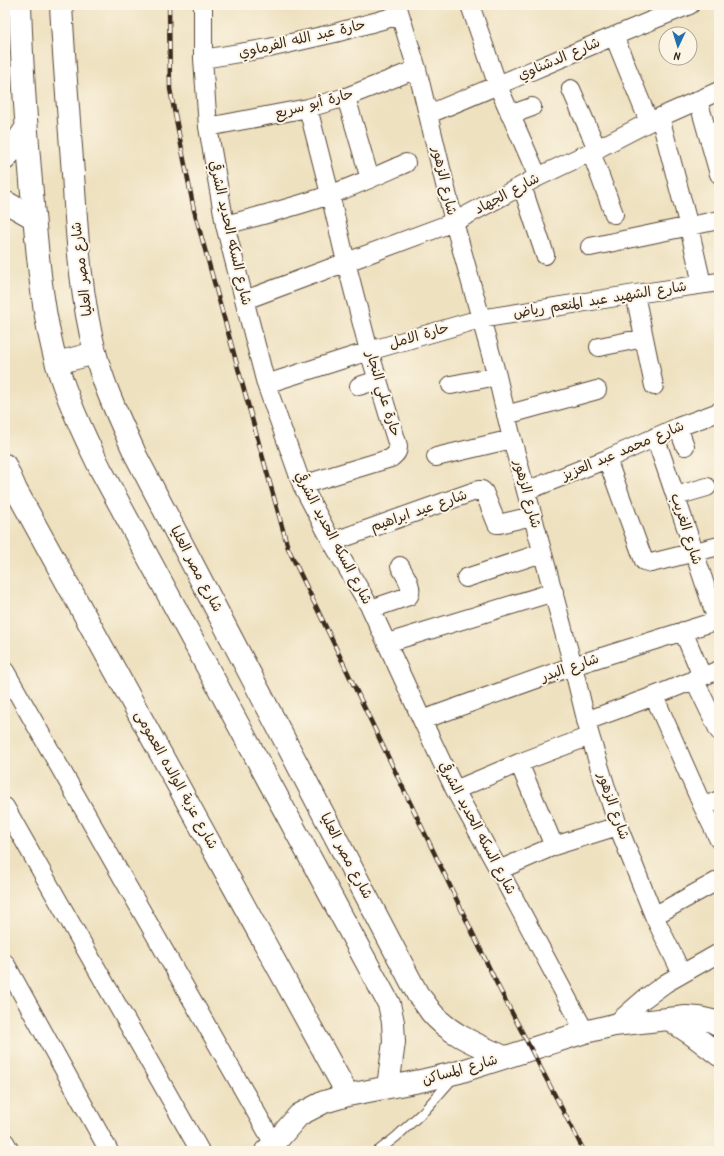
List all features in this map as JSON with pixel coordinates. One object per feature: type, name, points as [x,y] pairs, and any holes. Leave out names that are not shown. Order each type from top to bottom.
[{"type":"street","points":[[20,5],[26,128],[34,218],[44,308],[57,364],[84,436],[101,470],[389,1004],[393,1022],[394,1042],[388,1087]]},
{"type":"street","name":"شارع مصر العليا","points":[[61,5],[80,265],[86,311],[95,353],[121,422],[136,456],[418,995],[432,1013],[449,1028],[468,1041],[504,1057]]},
{"type":"street","name":"شارع السكه الحديد الشرقي","points":[[203,5],[203,59],[208,127],[225,225],[266,384],[302,485],[332,542],[371,609],[455,790],[585,1032]]},
{"type":"street","name":"شارع الدشناوي","points":[[428,114],[690,5]]},
{"type":"street","points":[[474,6],[498,86],[538,177]]},
{"type":"street","name":"حارة عبد الله الفرماوي","points":[[203,59],[269,48],[335,34],[399,10]]},
{"type":"street","name":"شارع الزهور","points":[[399,10],[417,69],[454,222],[497,376],[532,516],[554,592],[588,729],[618,826],[654,916],[682,974]]},
{"type":"street","points":[[614,36],[654,119],[689,227],[711,283]]},
{"type":"street","name":"حارة أبو سريع","points":[[208,127],[308,108],[346,97],[417,69]]},
{"type":"street","points":[[571,89],[594,150],[614,214]]},
{"type":"street","name":"شارع الجهاد","points":[[245,300],[454,222],[538,177],[654,119],[719,91]]},
{"type":"street","points":[[346,97],[370,179]]},
{"type":"street","points":[[698,100],[719,174]]},
{"type":"street","points":[[510,115],[532,107]]},
{"type":"street","name":"حارة علي النجار","points":[[302,485],[391,458],[398,450],[369,351],[308,108]]},
{"type":"street","points":[[5,159],[26,128]]},
{"type":"street","points":[[225,225],[278,212],[370,179],[406,163]]},
{"type":"street","points":[[522,186],[545,255]]},
{"type":"street","points":[[5,203],[34,218]]},
{"type":"street","points":[[590,247],[719,220]]},
{"type":"street","name":"شارع الشهيد عبد المنعم رياض","points":[[480,319],[711,283]]},
{"type":"street","points":[[635,294],[654,386]]},
{"type":"street","name":"حارة الامل","points":[[266,384],[369,351],[480,319]]},
{"type":"street","points":[[599,347],[644,338]]},
{"type":"street","points":[[57,364],[95,353]]},
{"type":"street","points":[[451,385],[497,376]]},
{"type":"street","points":[[359,386],[378,380]]},
{"type":"street","points":[[506,415],[597,390]]},
{"type":"street","name":"شارع محمد عبد العزيز","points":[[526,491],[607,459],[678,427],[718,414]]},
{"type":"street","points":[[678,427],[685,446]]},
{"type":"street","name":"شارع الغريب","points":[[655,437],[718,620]]},
{"type":"street","points":[[436,458],[512,439]]},
{"type":"street","points":[[607,459],[644,562],[650,563],[719,546]]},
{"type":"street","name":"شارع عزبة الوالده العمومى","points":[[5,465],[24,504],[348,1095]]},
{"type":"street","points":[[676,496],[707,487]]},
{"type":"street","name":"شارع عيد ابراهيم","points":[[332,542],[478,490],[482,490],[484,492],[497,524],[532,516]]},
{"type":"street","points":[[466,578],[542,553]]},
{"type":"street","points":[[371,609],[409,596],[411,592],[410,587],[400,566]]},
{"type":"street","points":[[387,643],[554,592]]},
{"type":"street","name":"شارع البدر","points":[[422,720],[573,666],[718,620]]},
{"type":"street","points":[[683,631],[698,678],[719,731]]},
{"type":"street","points":[[455,790],[518,763],[654,696],[719,670]]},
{"type":"street","points":[[5,671],[270,1147]]},
{"type":"street","points":[[654,696],[719,840]]},
{"type":"street","points":[[518,763],[554,846]]},
{"type":"street","points":[[703,807],[719,800]]},
{"type":"street","points":[[5,807],[200,1151]]},
{"type":"street","points":[[499,870],[554,846],[618,826]]},
{"type":"street","points":[[654,916],[719,880]]},
{"type":"street","points":[[614,1025],[644,999],[666,983],[719,953]]},
{"type":"street","points":[[5,963],[109,1151]]},
{"type":"street","name":"شارع المساكن","points":[[270,1147],[299,1115],[324,1102],[348,1095],[458,1072],[585,1032],[614,1025],[686,1017],[712,1021],[719,1025]]},
{"type":"street","points":[[669,1019],[719,1055]]},
{"type":"street","points":[[5,1142],[10,1151]]},
{"type":"lane","points":[[378,1151],[396,1137],[425,1110],[458,1072]]},
{"type":"railway","points":[[169,5],[170,89],[194,210],[288,548],[498,986],[584,1151]]}]
